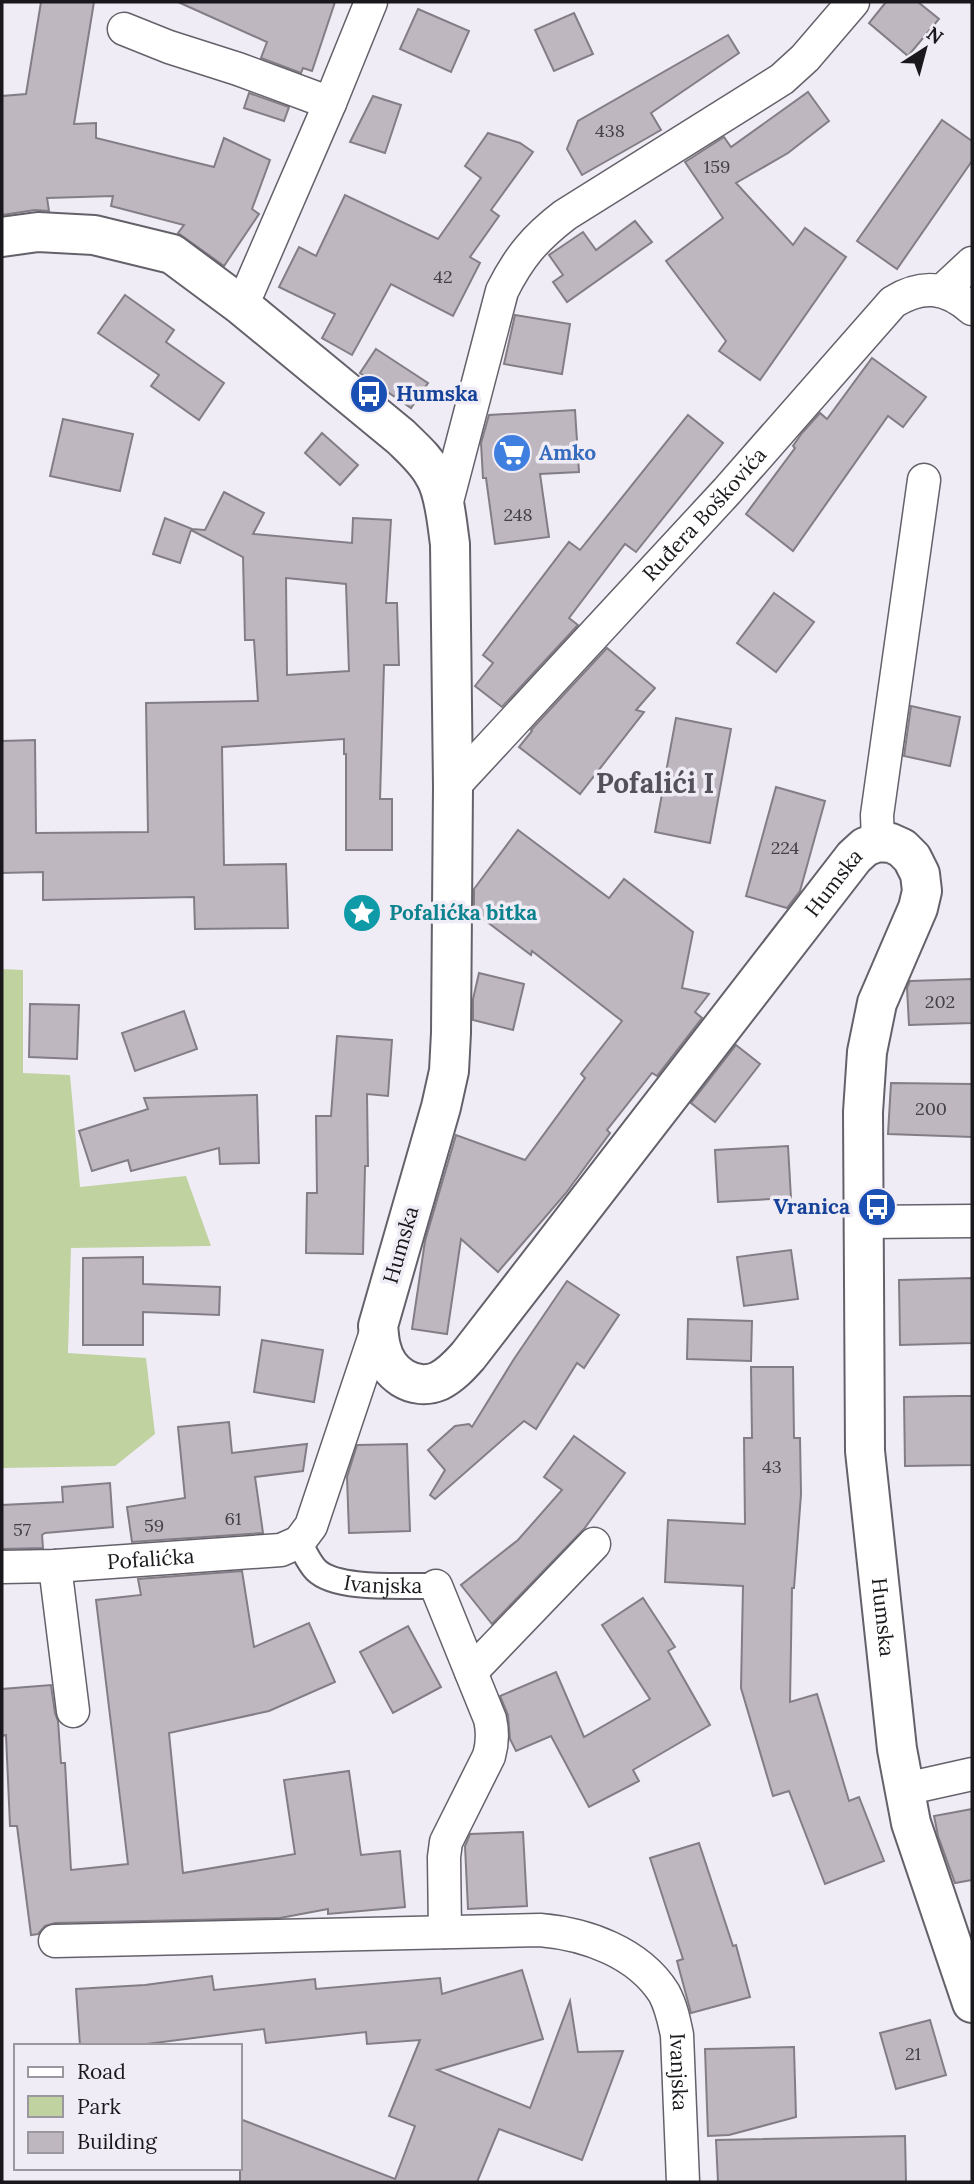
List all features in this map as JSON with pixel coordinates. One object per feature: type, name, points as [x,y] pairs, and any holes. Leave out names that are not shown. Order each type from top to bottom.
[{"type":"street","points":[[242,306],[371,2]]},
{"type":"street","points":[[445,509],[502,290],[514,265],[546,230],[565,215],[782,79],[805,58],[853,2]]},
{"type":"street","points":[[124,29],[330,103]]},
{"type":"street","name":"Humska","points":[[2,237],[38,233],[94,235],[172,254],[242,306],[401,437],[436,477],[445,509],[450,544],[453,786],[449,1071],[378,1326],[381,1349],[389,1366],[402,1380],[419,1384],[438,1381],[455,1371],[468,1356],[854,857],[865,847],[878,842],[891,843],[902,848],[912,858],[920,874],[922,891],[918,908],[877,1003],[867,1052],[863,1112],[864,1451],[897,1749],[911,1823],[972,2003]]},
{"type":"street","points":[[972,263],[942,291],[963,301],[972,309]]},
{"type":"street","name":"Ruđera Boškovića","points":[[453,786],[727,491],[893,302],[909,292],[924,289],[942,291]]},
{"type":"street","points":[[878,842],[877,816],[924,480]]},
{"type":"street","points":[[864,1222],[972,1221]]},
{"type":"street","points":[[299,1542],[311,1526],[378,1326]]},
{"type":"street","name":"Pofalićka","points":[[2,1567],[55,1566],[281,1550],[299,1542]]},
{"type":"street","name":"Ivanjska","points":[[299,1542],[315,1569],[327,1578],[345,1584],[436,1586],[490,1719],[493,1731],[489,1755],[446,1842],[445,1932]]},
{"type":"street","points":[[471,1672],[594,1544]]},
{"type":"street","points":[[55,1566],[74,1711]]},
{"type":"street","points":[[905,1788],[972,1774]]},
{"type":"street","name":"Ivanjska","points":[[55,1941],[540,1930],[566,1932],[591,1940],[633,1961],[651,1976],[673,2012],[677,2035],[683,2182]]},
{"type":"green space","points":[[2,969],[23,970],[23,1073],[70,1075],[80,1187],[186,1176],[211,1246],[71,1248],[68,1353],[146,1358],[155,1434],[115,1466],[2,1468]]},
{"type":"building","points":[[41,2],[94,2],[74,124],[96,123],[96,138],[214,167],[224,138],[270,160],[252,209],[259,214],[224,266],[178,233],[184,225],[111,206],[113,196],[47,198],[49,211],[35,210],[2,215],[2,96],[26,94]]},
{"type":"building","points":[[178,2],[335,2],[312,71],[303,68],[301,73],[261,58],[267,42]]},
{"type":"building","points":[[886,2],[918,2],[939,19],[908,56],[869,23]]},
{"type":"building","points":[[418,9],[469,31],[451,72],[400,49]]},
{"type":"building","points":[[574,13],[593,54],[554,71],[535,30]]},
{"type":"building","points":[[728,35],[739,53],[651,113],[661,130],[582,175],[567,149],[578,121]]},
{"type":"building","points":[[808,92],[829,121],[788,153],[736,183],[793,245],[805,228],[846,257],[760,380],[719,351],[726,341],[666,261],[723,218],[685,162],[724,137],[731,147]]},
{"type":"building","points":[[249,93],[289,107],[284,121],[244,108]]},
{"type":"building","points":[[373,96],[401,105],[385,153],[350,142]]},
{"type":"building","points":[[942,120],[972,141],[972,161],[897,269],[857,241]]},
{"type":"building","points":[[488,133],[520,143],[533,152],[491,210],[499,216],[470,257],[480,263],[453,316],[391,284],[352,355],[322,338],[335,314],[279,287],[299,247],[316,256],[345,195],[438,239],[481,178],[465,166]]},
{"type":"building","points":[[635,221],[652,242],[567,302],[553,282],[563,275],[549,255],[583,232],[596,250]]},
{"type":"building","points":[[125,295],[174,330],[166,342],[224,383],[199,420],[151,386],[159,375],[98,333]]},
{"type":"building","points":[[515,315],[570,324],[562,374],[504,364]]},
{"type":"building","points":[[376,349],[428,383],[411,408],[360,373]]},
{"type":"building","points":[[872,358],[926,397],[903,427],[888,416],[793,551],[746,514],[795,448],[793,446],[802,433],[820,413],[827,419]]},
{"type":"building","points":[[575,410],[579,472],[540,474],[549,537],[495,544],[486,478],[483,478],[481,443],[489,415]]},
{"type":"building","points":[[688,415],[723,443],[636,552],[625,544],[569,618],[578,625],[502,707],[475,686],[493,663],[483,655],[569,542],[580,550]]},
{"type":"building","points":[[63,419],[133,434],[120,491],[50,476]]},
{"type":"building","points":[[322,433],[358,465],[340,485],[305,453]]},
{"type":"building","points":[[224,492],[264,513],[253,534],[352,543],[353,518],[391,520],[386,603],[397,603],[399,665],[384,665],[380,799],[392,799],[392,850],[346,850],[344,739],[222,747],[224,865],[286,864],[288,928],[195,929],[194,897],[43,900],[43,872],[2,873],[2,741],[35,740],[36,833],[148,832],[146,703],[258,701],[254,640],[245,640],[243,557],[191,530],[180,563],[153,554],[165,518],[192,529],[205,530]],"holes":[[[286,578],[346,584],[349,671],[287,675]]]},
{"type":"building","points":[[774,593],[814,622],[776,672],[737,643]]},
{"type":"building","points":[[607,648],[655,688],[636,710],[644,712],[580,794],[519,747],[531,730]]},
{"type":"building","points":[[911,706],[960,717],[950,766],[904,756]]},
{"type":"building","points":[[676,718],[731,729],[710,843],[655,832]]},
{"type":"building","points":[[776,787],[825,801],[800,891],[787,908],[746,896]]},
{"type":"building","points":[[518,830],[609,898],[624,879],[693,932],[682,988],[709,994],[695,1012],[702,1018],[657,1076],[652,1073],[607,1130],[610,1133],[566,1193],[498,1272],[461,1239],[447,1334],[412,1329],[425,1241],[456,1135],[525,1160],[585,1078],[581,1074],[622,1021],[532,951],[531,955],[474,912],[474,889]]},
{"type":"building","points":[[479,973],[524,984],[513,1030],[473,1020],[473,999]]},
{"type":"building","points":[[972,979],[972,1023],[909,1025],[907,988],[910,981]]},
{"type":"building","points":[[30,1004],[79,1005],[77,1059],[29,1057]]},
{"type":"building","points":[[184,1011],[197,1049],[135,1071],[122,1033]]},
{"type":"building","points":[[337,1036],[392,1040],[388,1096],[367,1094],[368,1166],[365,1166],[363,1254],[306,1253],[307,1193],[317,1193],[316,1116],[331,1116]]},
{"type":"building","points":[[736,1045],[760,1064],[715,1122],[691,1103]]},
{"type":"building","points":[[891,1083],[972,1084],[972,1137],[888,1134]]},
{"type":"building","points":[[257,1095],[259,1163],[220,1164],[219,1148],[131,1171],[128,1160],[92,1171],[79,1131],[148,1109],[144,1098]]},
{"type":"building","points":[[788,1146],[791,1198],[718,1202],[715,1150]]},
{"type":"building","points":[[791,1250],[798,1299],[744,1306],[737,1257]]},
{"type":"building","points":[[143,1257],[143,1284],[220,1287],[219,1315],[143,1312],[143,1345],[83,1345],[83,1258]]},
{"type":"building","points":[[972,1278],[972,1343],[900,1345],[899,1280]]},
{"type":"building","points":[[567,1281],[619,1315],[584,1368],[577,1363],[536,1429],[524,1421],[435,1499],[430,1495],[445,1470],[428,1450],[455,1426],[469,1424],[472,1427]]},
{"type":"building","points":[[688,1319],[752,1321],[751,1361],[687,1359]]},
{"type":"building","points":[[262,1340],[323,1350],[314,1402],[254,1392]]},
{"type":"building","points":[[751,1367],[793,1367],[794,1438],[800,1438],[801,1494],[792,1588],[790,1702],[817,1694],[849,1801],[859,1797],[884,1861],[825,1884],[789,1791],[773,1796],[741,1688],[743,1586],[665,1582],[668,1520],[745,1524],[744,1438],[752,1438]]},
{"type":"building","points":[[972,1396],[972,1465],[905,1466],[904,1397]]},
{"type":"building","points":[[229,1422],[232,1453],[307,1444],[303,1471],[255,1477],[263,1533],[132,1542],[127,1507],[185,1498],[178,1427]]},
{"type":"building","points":[[574,1436],[625,1473],[584,1529],[492,1624],[461,1585],[518,1540],[562,1490],[544,1477]]},
{"type":"building","points":[[407,1444],[410,1531],[349,1533],[347,1477],[357,1445]]},
{"type":"building","points":[[110,1483],[113,1527],[45,1533],[42,1535],[43,1548],[2,1549],[2,1505],[63,1502],[62,1487]]},
{"type":"building","points":[[242,1571],[254,1647],[309,1623],[335,1682],[269,1711],[169,1733],[183,1873],[295,1854],[284,1780],[349,1771],[361,1855],[400,1851],[405,1907],[328,1914],[328,1909],[280,1918],[55,1923],[45,1926],[38,1934],[31,1935],[17,1826],[10,1826],[6,1735],[2,1736],[2,1689],[51,1685],[58,1721],[61,1763],[65,1763],[71,1870],[128,1864],[96,1600],[141,1595],[138,1579]]},
{"type":"building","points":[[643,1598],[675,1647],[668,1651],[710,1725],[633,1770],[639,1781],[589,1807],[551,1736],[516,1751],[510,1739],[508,1715],[500,1696],[556,1672],[584,1737],[650,1699],[602,1625]]},
{"type":"building","points":[[408,1626],[441,1687],[393,1713],[360,1652]]},
{"type":"building","points":[[972,1809],[972,1880],[955,1883],[938,1836],[934,1816]]},
{"type":"building","points":[[523,1832],[527,1906],[468,1909],[465,1846],[470,1834]]},
{"type":"building","points":[[699,1843],[733,1946],[736,1945],[750,1997],[691,2013],[677,1961],[683,1959],[650,1858]]},
{"type":"building","points":[[522,1970],[543,2039],[437,2070],[530,2108],[570,2001],[578,2052],[623,2051],[582,2160],[499,2129],[477,2182],[240,2182],[242,2120],[395,2179],[415,2126],[389,2116],[420,2040],[367,2044],[366,2032],[266,2043],[264,2029],[147,2044],[80,2044],[76,1989],[145,1985],[212,1976],[214,1990],[315,1979],[316,1989],[440,1978],[442,1994]]},
{"type":"building","points":[[930,2020],[946,2075],[896,2089],[880,2033]]},
{"type":"building","points":[[794,2047],[796,2117],[729,2135],[708,2136],[705,2049]]},
{"type":"building","points":[[905,2136],[906,2182],[718,2182],[716,2140]]},
{"type":"place","name":"Humska","points":[[369,394]]},
{"type":"place","name":"Amko","points":[[512,453]]},
{"type":"place","name":"Pofalićka bitka","points":[[362,913]]},
{"type":"place","name":"Vranica","points":[[877,1207]]},
{"type":"district","name":"Pofalići I","points":[[655,783]]}]
